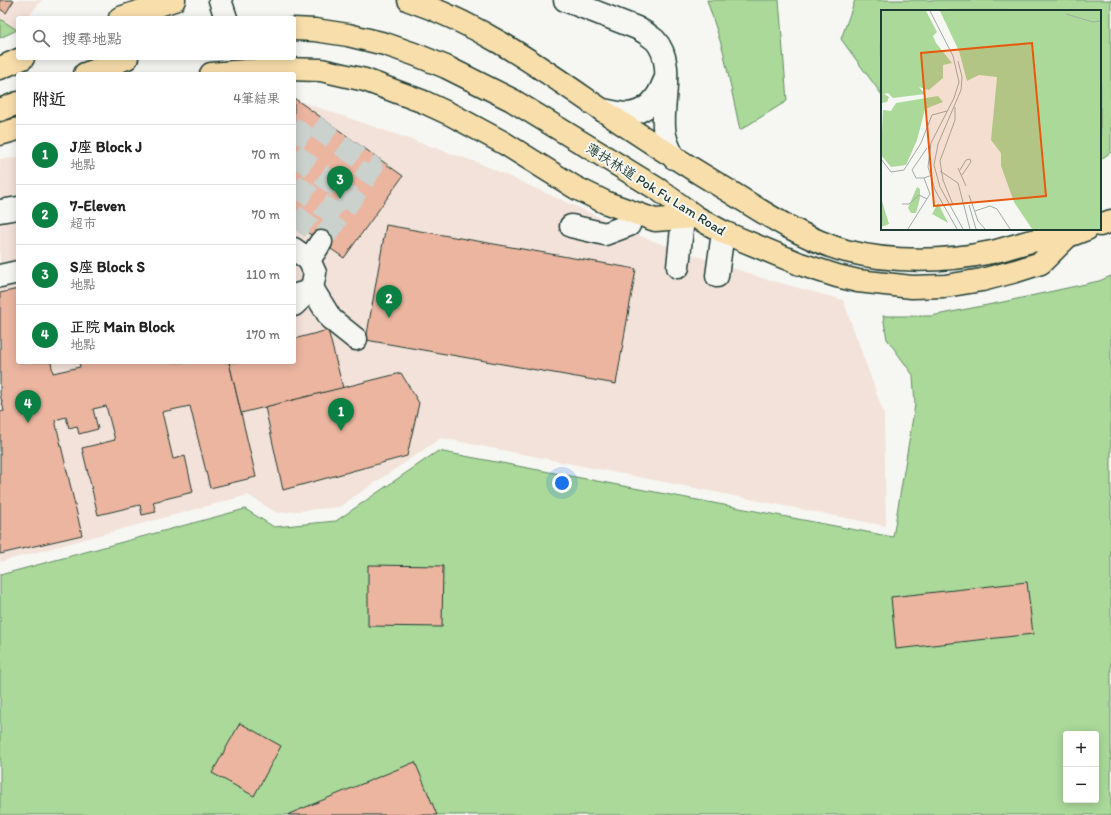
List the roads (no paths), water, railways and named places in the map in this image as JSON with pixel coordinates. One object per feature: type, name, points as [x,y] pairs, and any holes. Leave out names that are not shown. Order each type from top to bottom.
[{"type":"main road","points":[[126,16],[174,0]]},
{"type":"main road","name":"薄扶林道 Pok Fu Lam Road","points":[[408,0],[456,19],[492,38],[536,64],[674,158],[759,210],[820,242],[846,251],[876,257],[934,259],[978,254],[1078,232]]},
{"type":"main road","points":[[438,0],[492,38]]},
{"type":"main road","name":"薄扶林道 Pok Fu Lam Road","points":[[296,29],[315,30],[348,35],[385,44],[439,64],[512,100],[645,181],[689,217],[800,264],[837,276],[858,281],[912,287],[945,286],[982,280],[1041,263],[1078,232]]},
{"type":"main road","points":[[0,68],[18,60]]},
{"type":"main road","points":[[90,72],[122,60]]},
{"type":"main road","points":[[222,72],[243,68],[321,70],[365,80],[390,88],[452,115],[504,143],[576,188],[607,203],[655,220],[689,217]]},
{"type":"main road","points":[[0,110],[16,104]]},
{"type":"main road","points":[[0,134],[16,129]]},
{"type":"main road","points":[[1101,224],[1111,221]]},
{"type":"street","points":[[220,0],[225,16]]},
{"type":"street","points":[[565,0],[637,28],[647,34],[661,49],[665,59],[666,79],[664,127],[666,141],[674,158]]},
{"type":"street","points":[[602,110],[626,114],[637,112],[648,106],[656,99],[666,79]]},
{"type":"street","points":[[0,211],[16,208]]},
{"type":"street","points":[[570,226],[605,234],[629,225],[633,213]]},
{"type":"street","points":[[678,267],[689,217]]},
{"type":"street","points":[[717,276],[723,232]]},
{"type":"street","points":[[296,302],[315,273],[308,250]]},
{"type":"street","points":[[0,276],[16,272]]},
{"type":"street","points":[[303,292],[331,319],[356,339]]},
{"type":"tunnel","points":[[296,139],[308,121],[372,167],[321,242]]},
{"type":"tunnel","points":[[296,156],[352,198]]},
{"type":"tunnel","points":[[296,186],[338,217]]},
{"type":"tunnel","points":[[296,217],[324,238]]},
{"type":"place","name":"S座 Block S","points":[[340,199]]},
{"type":"place","name":"7-Eleven","points":[[389,318]]},
{"type":"place","name":"正院 Main Block","points":[[28,423]]},
{"type":"place","name":"J座 Block J","points":[[341,431]]}]
